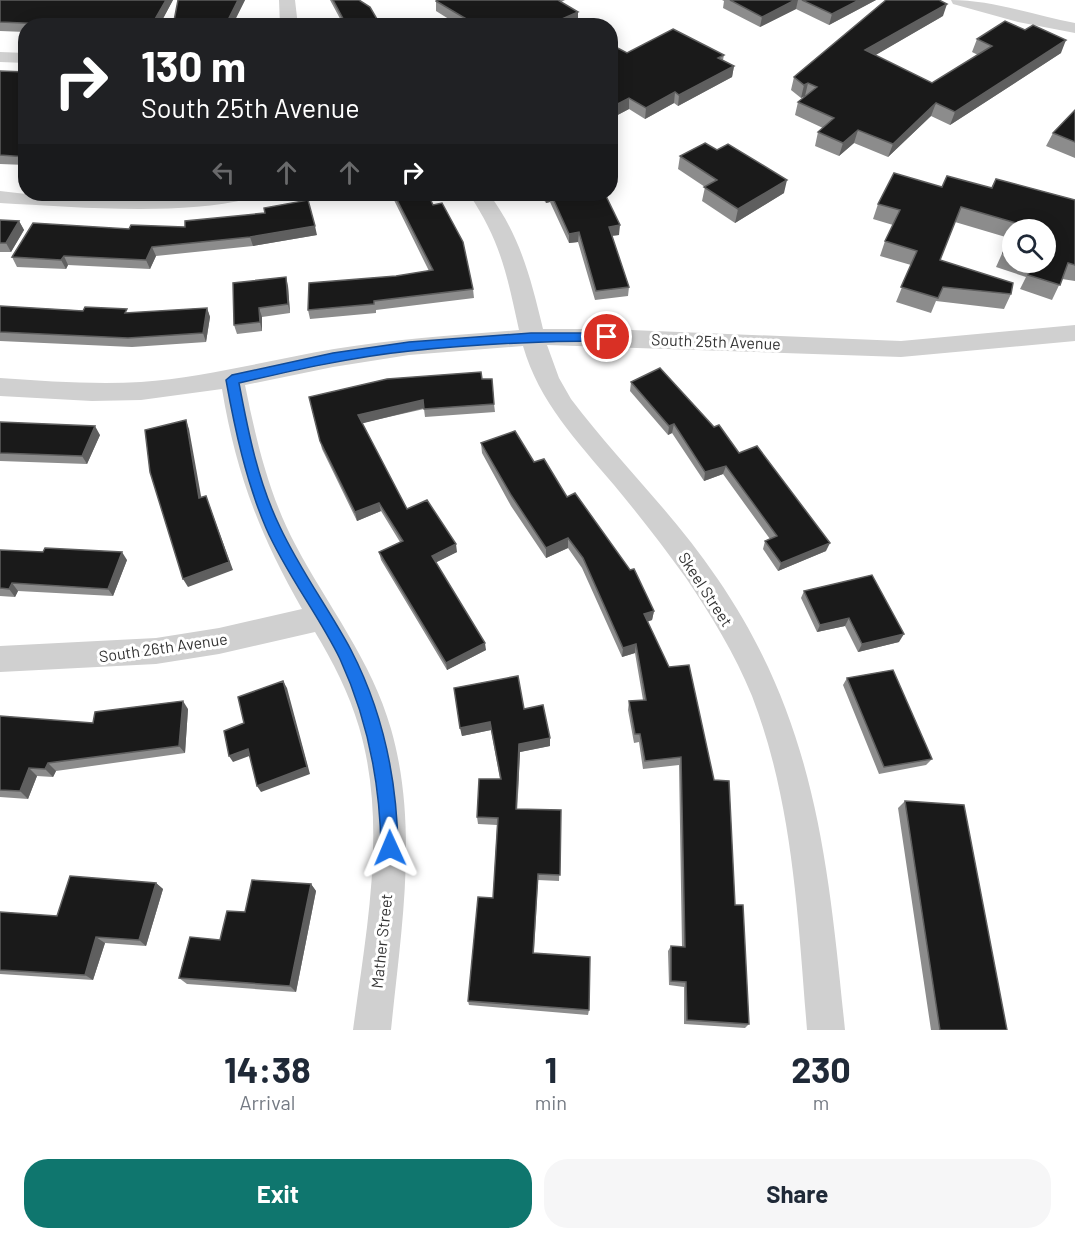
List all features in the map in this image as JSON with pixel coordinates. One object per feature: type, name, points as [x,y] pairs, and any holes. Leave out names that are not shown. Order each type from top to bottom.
[{"type":"street","points":[[287,0],[289,18]]},
{"type":"street","points":[[959,0],[1018,17],[1075,27]]},
{"type":"street","points":[[0,57],[18,58]]},
{"type":"street","points":[[0,197],[18,198]]},
{"type":"street","points":[[99,201],[172,201]]},
{"type":"street","name":"Skeel Street","points":[[484,201],[511,251],[531,337],[555,395],[645,502],[713,596],[747,655],[767,698],[793,782],[804,838],[816,921],[826,1030]]},
{"type":"street","name":"South 25th Avenue","points":[[0,387],[92,392],[141,391],[232,380],[333,358],[409,346],[531,337],[619,337],[901,349],[1075,333]]},
{"type":"street","name":"Mather Street","points":[[232,380],[242,431],[261,500],[274,531],[346,656],[374,726],[389,801],[387,888],[372,1030]]},
{"type":"street","name":"South 26th Avenue","points":[[0,659],[80,658],[158,651],[255,633],[324,617]]},
{"type":"building","points":[[0,0],[166,0],[156,18],[18,18],[18,23],[0,22]]},
{"type":"building","points":[[178,0],[238,0],[229,18],[175,18]]},
{"type":"building","points":[[333,0],[359,0],[370,7],[376,18],[343,18]]},
{"type":"building","points":[[558,0],[578,12],[564,18],[465,18],[436,1]]},
{"type":"building","points":[[730,0],[795,0],[762,17]]},
{"type":"building","points":[[802,0],[859,0],[832,14]]},
{"type":"building","points":[[886,0],[939,0],[947,4],[865,50],[932,83],[992,46],[977,39],[1005,21],[1025,30],[1033,25],[1066,40],[955,112],[936,103],[893,144],[858,130],[843,143],[818,132],[834,118],[798,102],[817,87],[808,83],[804,85],[794,77]]},
{"type":"building","points":[[673,29],[724,55],[718,58],[734,66],[679,95],[675,92],[646,108],[629,98],[618,104],[618,48],[627,53]]},
{"type":"building","points":[[0,71],[18,72],[18,156],[0,155]]},
{"type":"building","points":[[1075,110],[1075,142],[1053,133]]},
{"type":"building","points":[[705,143],[717,150],[728,144],[787,180],[738,209],[704,187],[717,180],[680,156]]},
{"type":"building","points":[[894,173],[942,187],[947,176],[992,188],[996,179],[1075,200],[1075,265],[1068,263],[1060,285],[1028,275],[1029,273],[1056,273],[1056,219],[1002,219],[961,207],[940,260],[1013,283],[1011,294],[943,287],[938,298],[901,287],[917,251],[885,241],[900,210],[878,204]]},
{"type":"building","points":[[308,201],[315,226],[250,237],[152,247],[146,260],[64,256],[61,260],[12,257],[33,223],[129,229],[131,225],[185,227],[185,221],[265,213],[264,208]]},
{"type":"building","points":[[398,201],[431,201],[433,205],[442,203],[463,242],[473,289],[374,301],[374,304],[308,310],[309,283],[396,276],[433,270]]},
{"type":"building","points":[[554,201],[608,201],[620,225],[609,227],[629,287],[596,291],[579,232],[569,234]]},
{"type":"building","points":[[0,220],[19,221],[6,243],[0,243]]},
{"type":"building","points":[[286,277],[288,304],[259,308],[260,322],[234,325],[233,283]]},
{"type":"building","points":[[0,306],[83,311],[85,307],[127,309],[125,313],[207,308],[203,333],[128,338],[0,332]]},
{"type":"building","points":[[660,368],[714,427],[719,425],[739,453],[757,446],[830,543],[781,563],[765,541],[777,536],[726,466],[705,472],[674,424],[669,426],[631,382]]},
{"type":"building","points":[[481,372],[482,379],[492,379],[494,404],[424,409],[423,400],[358,415],[407,509],[427,500],[456,544],[432,556],[485,643],[446,663],[379,552],[403,541],[379,503],[355,512],[320,441],[309,397],[387,379]]},
{"type":"building","points":[[186,420],[199,498],[206,496],[229,562],[183,579],[150,472],[145,430]]},
{"type":"building","points":[[0,422],[95,426],[82,456],[0,453]]},
{"type":"building","points":[[515,431],[534,462],[544,459],[567,497],[575,493],[630,570],[634,569],[654,611],[644,614],[669,667],[689,665],[714,780],[729,781],[735,905],[743,905],[749,1024],[687,1020],[686,982],[671,981],[671,946],[685,947],[681,757],[645,761],[640,734],[635,734],[629,701],[646,700],[636,644],[623,648],[583,558],[568,538],[546,548],[511,495],[481,443]]},
{"type":"building","points":[[45,548],[122,552],[108,589],[12,583],[9,589],[0,588],[0,550],[43,552]]},
{"type":"building","points":[[872,575],[904,634],[862,644],[849,618],[820,625],[804,591]]},
{"type":"building","points":[[893,670],[932,759],[884,767],[847,678]]},
{"type":"building","points":[[518,676],[524,709],[543,705],[550,738],[519,744],[516,809],[561,810],[560,875],[538,874],[533,953],[590,957],[589,1010],[468,1001],[478,897],[493,898],[498,818],[477,817],[479,779],[501,779],[490,722],[460,728],[454,688]]},
{"type":"building","points":[[283,681],[307,767],[257,786],[248,749],[229,756],[224,731],[244,723],[238,697]]},
{"type":"building","points":[[183,701],[179,746],[48,763],[45,769],[29,768],[20,791],[0,790],[0,716],[93,723],[95,712]]},
{"type":"building","points":[[905,801],[964,805],[1007,1030],[940,1030]]},
{"type":"building","points":[[70,876],[156,883],[139,940],[96,937],[85,975],[0,970],[0,912],[57,916]]},
{"type":"building","points":[[252,880],[311,884],[290,986],[179,978],[190,937],[220,940],[227,911],[245,912]]},
{"type":"route","points":[[390,848],[389,801],[374,726],[346,656],[274,531],[261,500],[242,431],[232,380],[333,358],[409,346],[531,337],[607,337]]}]
